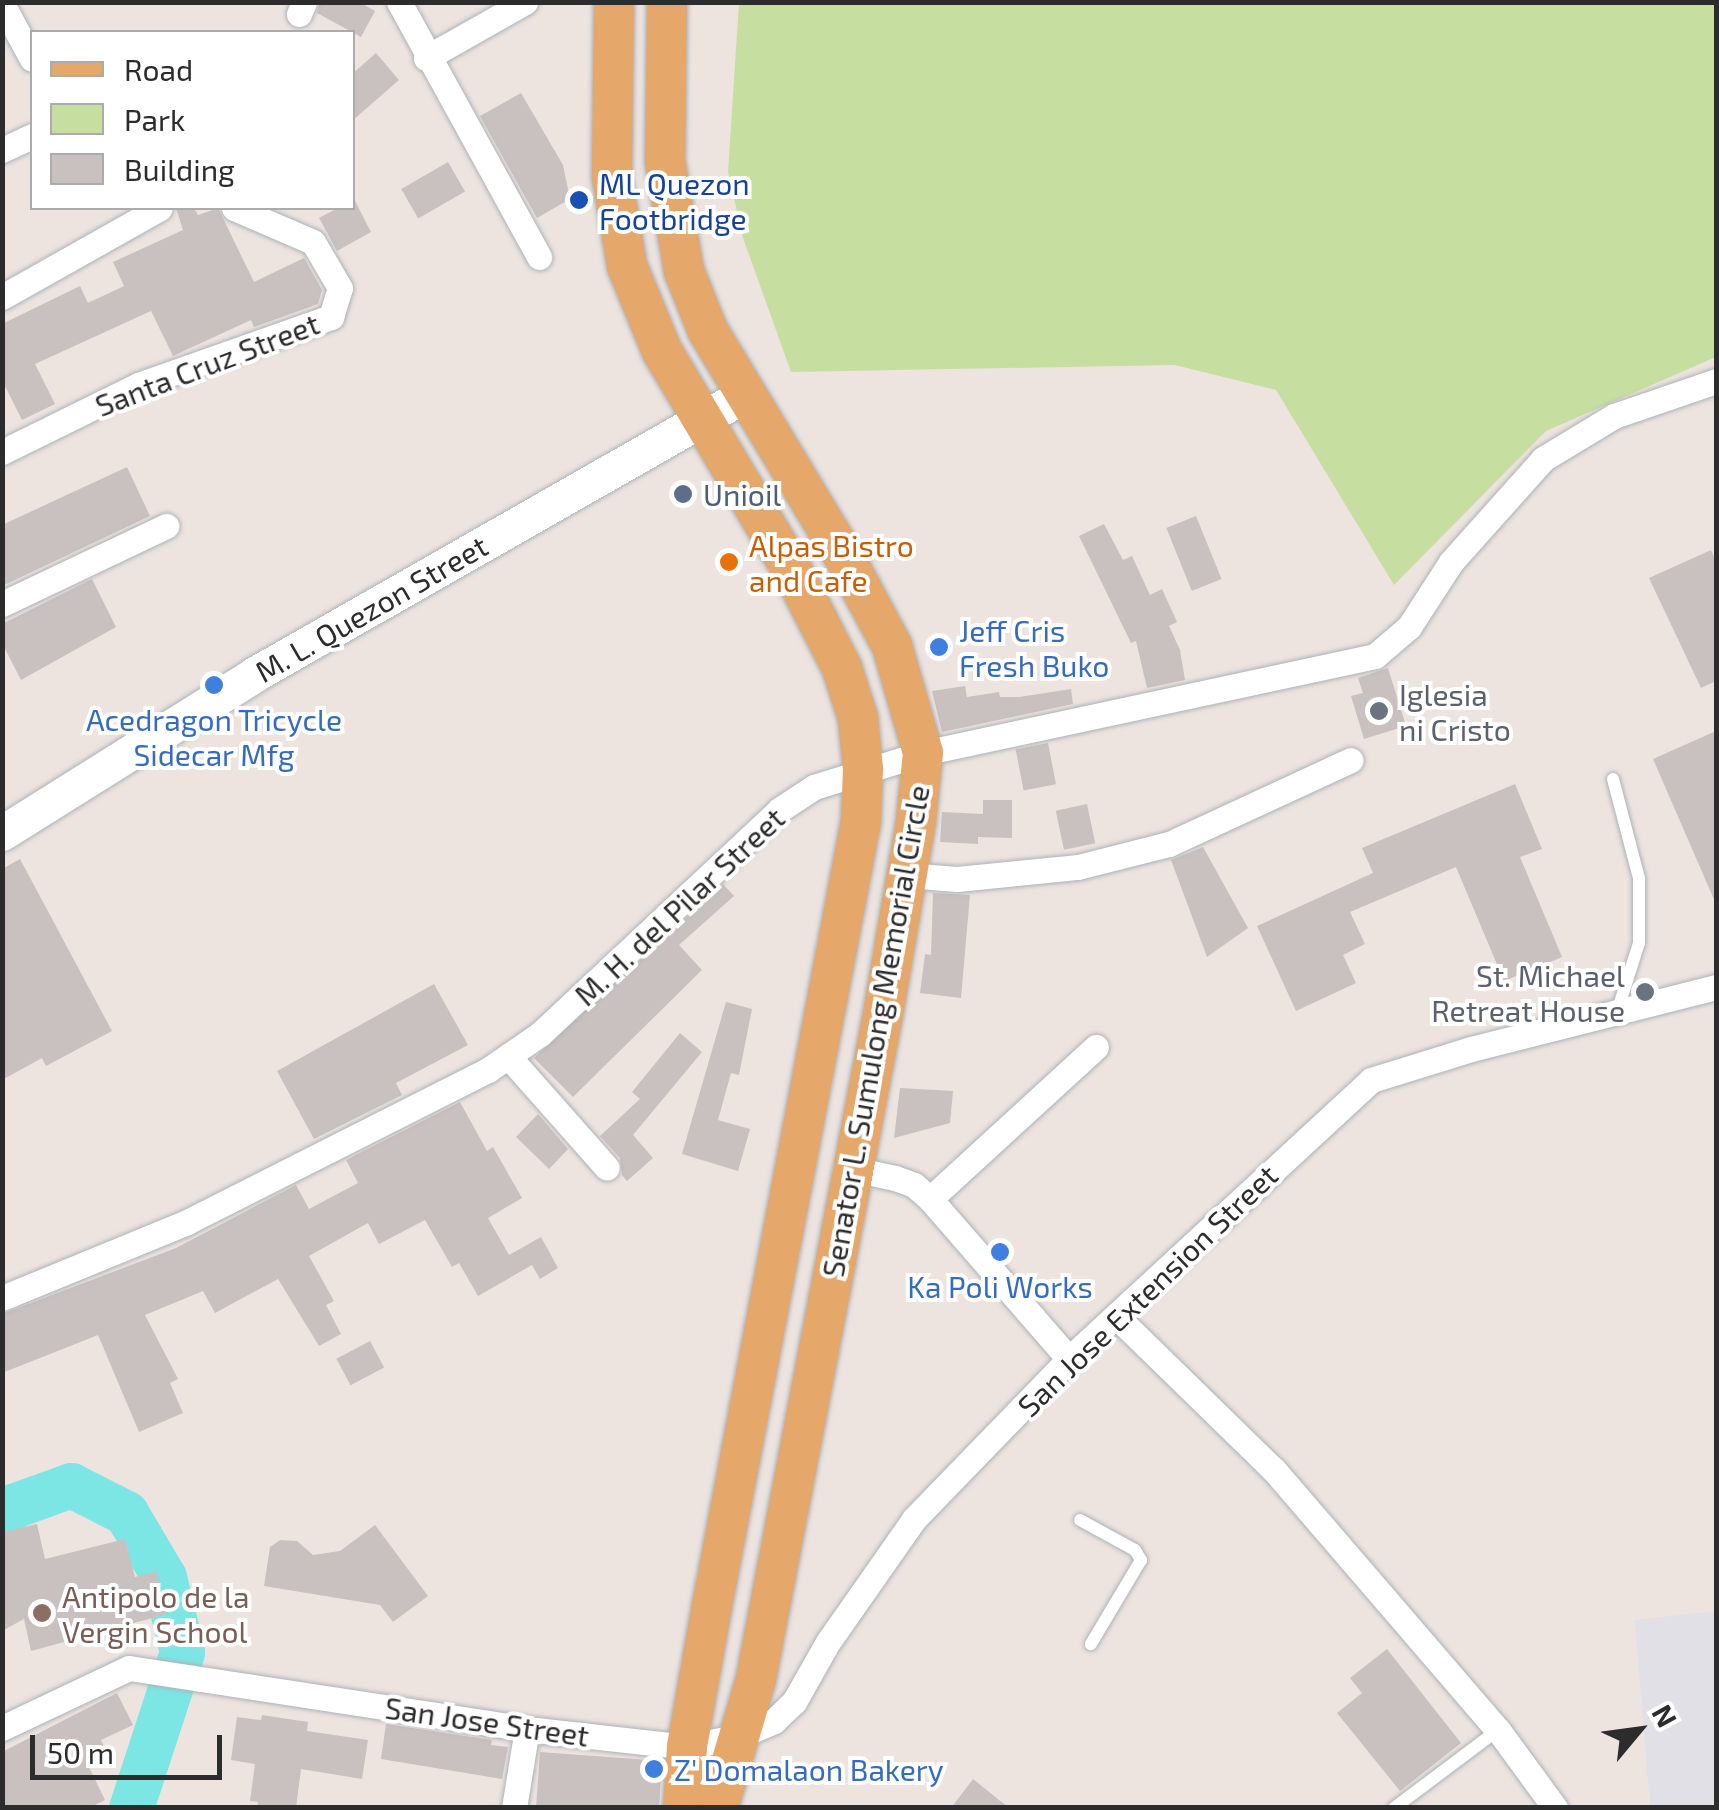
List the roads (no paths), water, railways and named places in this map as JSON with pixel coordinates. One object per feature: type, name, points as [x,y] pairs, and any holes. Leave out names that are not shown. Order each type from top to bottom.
[{"type":"main road","name":"Senator L. Sumulong Memorial Circle","points":[[614,2],[612,165],[627,266],[662,352],[793,572],[842,668],[858,718],[864,769],[861,822],[687,1747],[683,1808]]},
{"type":"main road","name":"Senator L. Sumulong Memorial Circle","points":[[667,2],[666,161],[684,271],[708,331],[846,560],[892,646],[922,753],[906,875],[756,1678],[718,1808]]},
{"type":"street","points":[[399,2],[426,58],[539,257]]},
{"type":"street","points":[[426,58],[524,2]]},
{"type":"street","points":[[5,14],[30,55]]},
{"type":"street","points":[[2,150],[30,137]]},
{"type":"street","points":[[2,297],[156,210]]},
{"type":"street","name":"Santa Cruz Street","points":[[2,452],[138,384],[331,317],[340,288],[313,242],[239,210]]},
{"type":"street","name":"M. H. del Pilar Street","points":[[2,1298],[187,1222],[508,1056],[540,1034],[779,810],[814,787],[922,753],[1375,656],[1409,627],[1451,562],[1543,459],[1614,416],[1716,380]]},
{"type":"street","name":"M. L. Quezon Street","points":[[2,834],[255,674],[746,394]]},
{"type":"street","points":[[2,604],[166,526]]},
{"type":"street","points":[[906,875],[957,879],[1096,863],[1168,844],[1351,760]]},
{"type":"street","name":"San Jose Extension Street","points":[[687,1747],[739,1736],[774,1722],[794,1702],[828,1642],[914,1519],[1069,1359],[1371,1080],[1716,987]]},
{"type":"street","points":[[930,1199],[1096,1047]]},
{"type":"street","points":[[508,1056],[607,1168]]},
{"type":"street","points":[[853,1169],[905,1182],[930,1199],[1069,1359]]},
{"type":"street","points":[[1116,1316],[1274,1470],[1498,1730],[1555,1808]]},
{"type":"street","name":"San Jose Street","points":[[2,1728],[129,1668],[527,1729],[687,1747]]},
{"type":"street","points":[[510,1806],[527,1729]]},
{"type":"lane","points":[[1613,779],[1639,878],[1638,943],[1617,1012]]},
{"type":"lane","points":[[1080,1520],[1135,1550],[1141,1560],[1091,1644]]},
{"type":"lane","points":[[1394,1808],[1498,1730]]},
{"type":"waterway","points":[[2,1517],[13,1506],[71,1485],[126,1513],[164,1577],[182,1652],[131,1808]]},
{"type":"place","name":"ML Quezon Footbridge","points":[[579,200]]},
{"type":"place","name":"Unioil","points":[[683,494]]},
{"type":"place","name":"Alpas Bistro and Cafe","points":[[729,562]]},
{"type":"place","name":"Jeff Cris Fresh Buko","points":[[939,647]]},
{"type":"place","name":"Acedragon Tricycle Sidecar Mfg","points":[[214,685]]},
{"type":"place","name":"Iglesia ni Cristo","points":[[1379,711]]},
{"type":"place","name":"St. Michael Retreat House","points":[[1645,992]]},
{"type":"place","name":"Ka Poli Works","points":[[1000,1252]]},
{"type":"place","name":"Antipolo de la Vergin School","points":[[42,1613]]},
{"type":"place","name":"Z' Domalaon Bakery","points":[[654,1769]]}]
